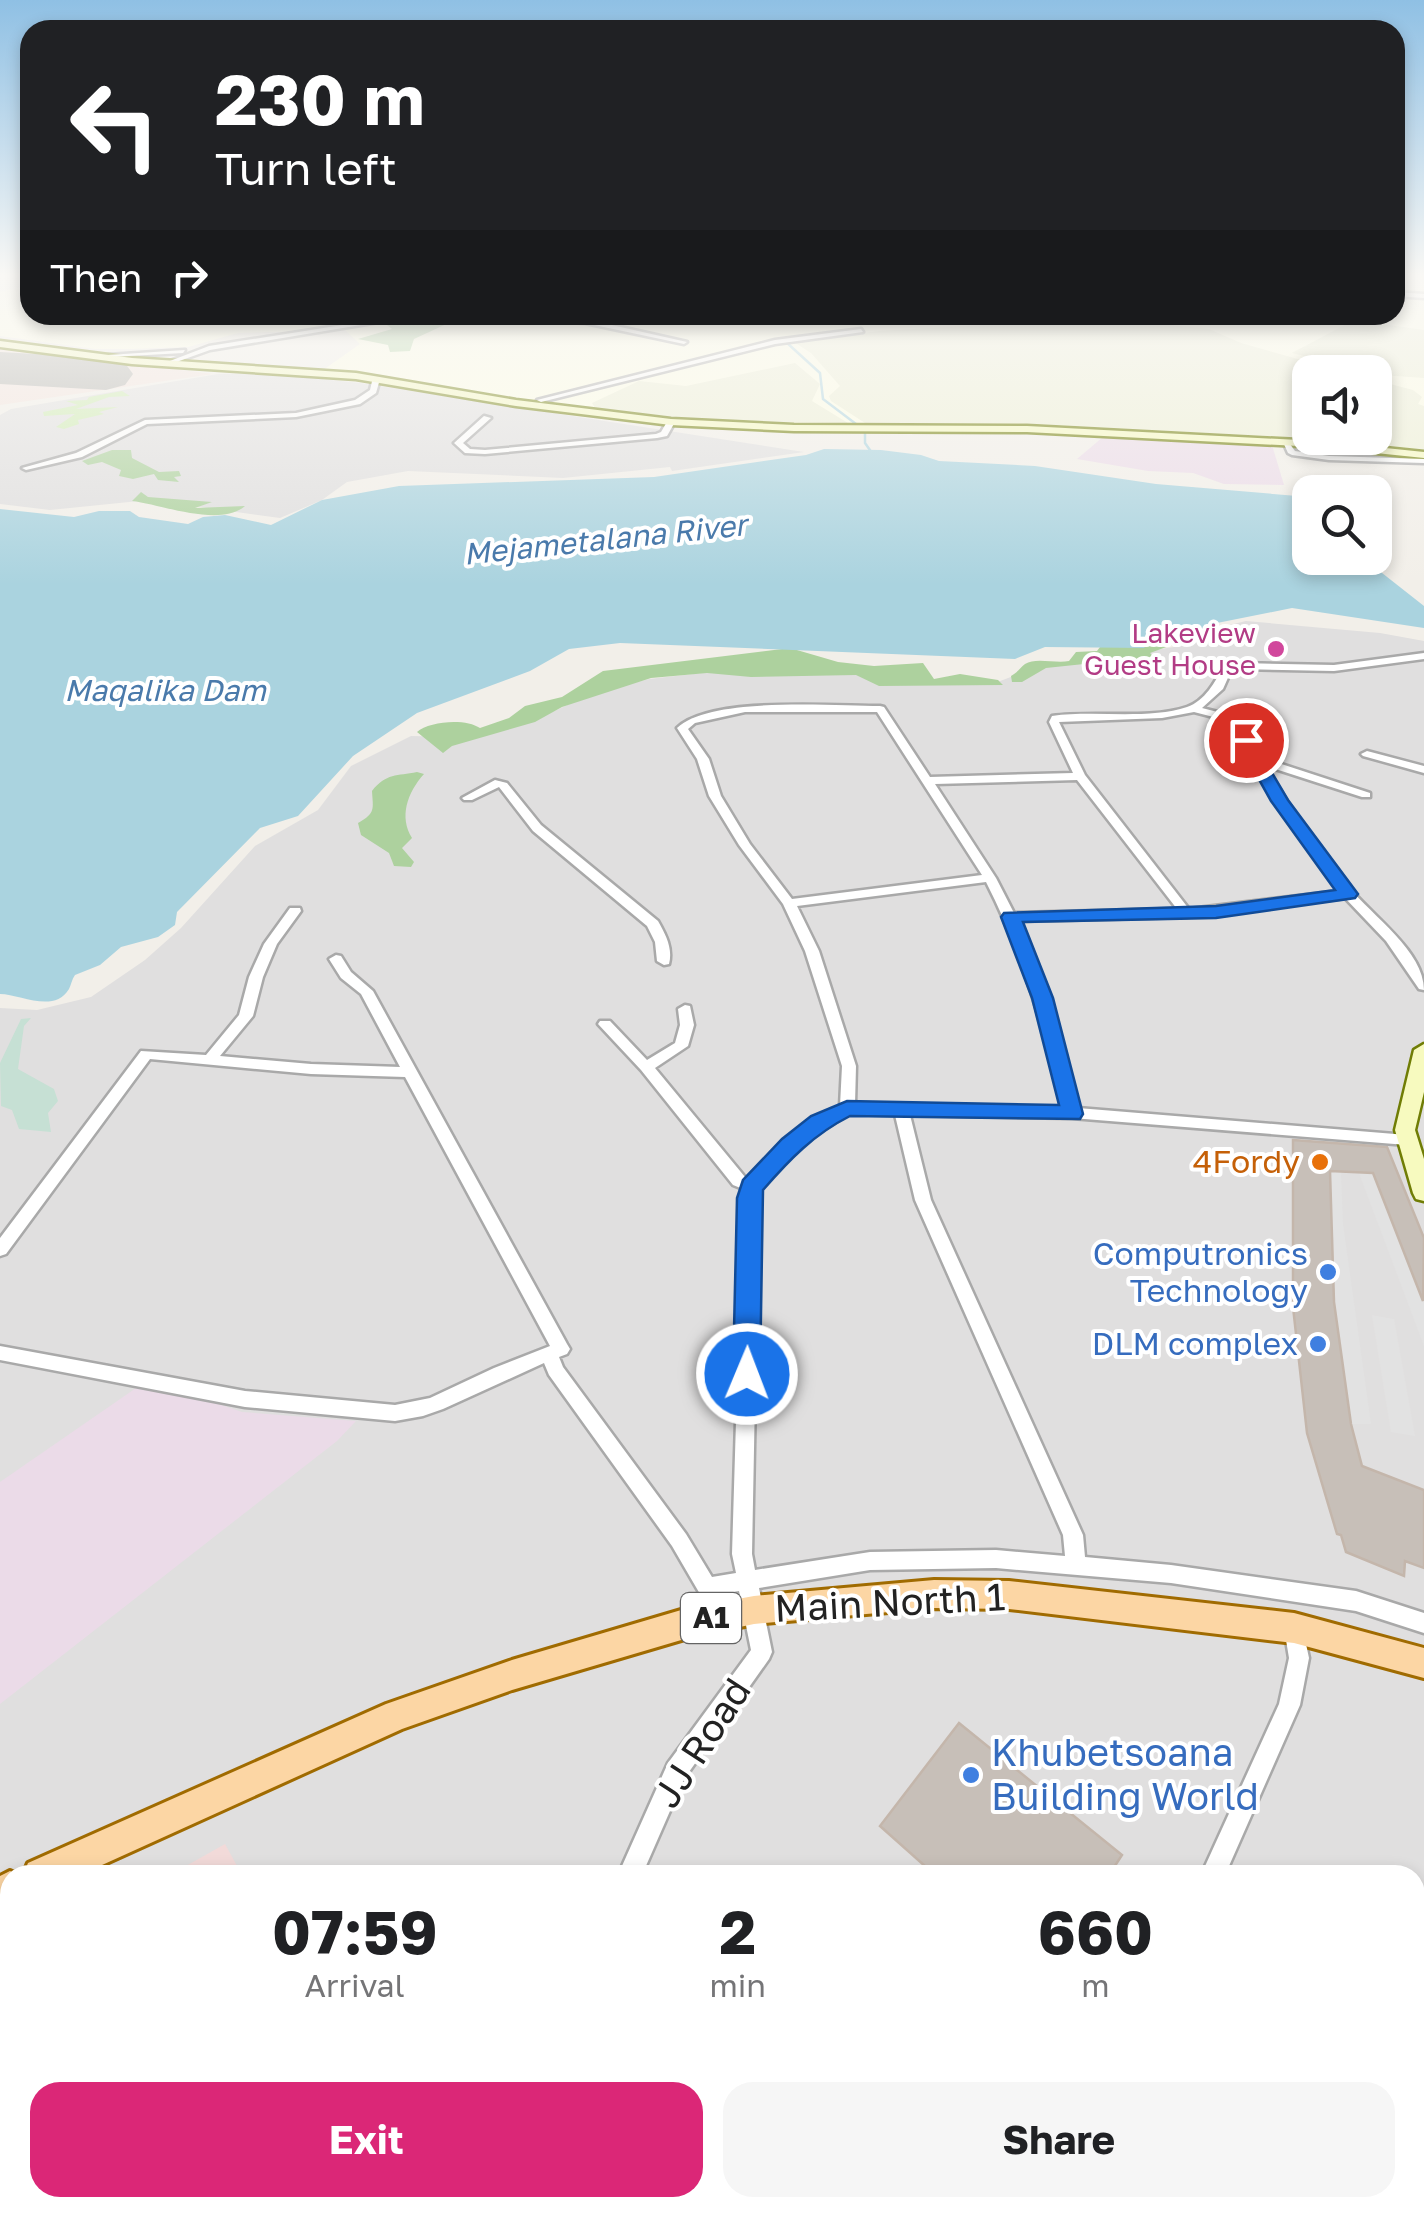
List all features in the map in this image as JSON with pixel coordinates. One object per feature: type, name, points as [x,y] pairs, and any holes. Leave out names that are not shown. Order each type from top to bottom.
[{"type":"main road","points":[[368,378],[516,403],[671,422],[794,428],[1027,429],[1287,442],[1424,458]]},
{"type":"main road","points":[[1424,1050],[1406,1116],[1407,1140],[1424,1193]]},
{"type":"main road","name":"Main North 1","points":[[62,1865],[397,1715],[512,1674],[688,1623],[751,1596],[1009,1595],[1294,1628],[1424,1663]]},
{"type":"street","points":[[541,400],[628,378]]},
{"type":"street","points":[[26,468],[79,455],[157,419],[282,416],[357,402],[373,392],[376,379]]},
{"type":"street","points":[[487,418],[458,443],[468,451],[504,451],[661,436],[671,422]]},
{"type":"street","points":[[1194,709],[1219,686],[1226,670],[1240,666],[1318,669],[1424,656]]},
{"type":"street","points":[[847,1108],[849,1066],[812,951],[789,903],[745,845],[715,796],[704,759],[692,740],[682,734],[686,724],[761,708],[880,710],[990,878],[1011,917],[1042,998],[1072,1114]]},
{"type":"street","points":[[1186,913],[1080,776],[1057,730],[1056,718],[1162,716],[1194,709],[1232,719],[1280,801],[1348,894],[1391,938],[1424,986]]},
{"type":"street","points":[[1368,754],[1424,770]]},
{"type":"street","points":[[1255,759],[1366,795]]},
{"type":"street","points":[[927,781],[1080,776]]},
{"type":"street","points":[[468,798],[486,786],[504,785],[538,828],[653,924],[662,942],[664,961]]},
{"type":"street","points":[[789,903],[990,878]]},
{"type":"street","points":[[1011,917],[1186,913],[1348,894]]},
{"type":"street","points":[[209,1060],[246,1016],[256,976],[271,944],[295,911]]},
{"type":"street","points":[[0,1353],[246,1398],[395,1413],[416,1412],[444,1402],[498,1374],[561,1350],[366,991],[346,975],[336,958]]},
{"type":"street","points":[[646,1067],[681,1046],[687,1025],[686,1008]]},
{"type":"street","points":[[606,1024],[730,1171],[751,1186],[790,1144],[819,1122],[847,1108],[1072,1114],[1407,1140]]},
{"type":"street","points":[[0,1250],[146,1054],[311,1069],[410,1072]]},
{"type":"street","points":[[902,1112],[923,1200],[1073,1535],[1076,1564]]},
{"type":"street","name":"JJ Road","points":[[634,1865],[676,1772],[762,1652],[742,1554],[751,1186]]},
{"type":"street","points":[[549,1354],[555,1370],[707,1586],[751,1596],[870,1562],[996,1560],[1076,1564],[1356,1601],[1424,1622]]},
{"type":"street","points":[[1218,1865],[1290,1705],[1299,1658],[1294,1628]]},
{"type":"shaded area","points":[[0,378],[183,378],[0,405]]},
{"type":"shaded area","points":[[192,378],[316,378],[804,452],[672,471],[670,467],[563,478],[408,471],[347,482],[322,500],[280,518],[149,500],[50,510],[0,504],[0,415],[11,409]]},
{"type":"shaded area","points":[[380,378],[1292,378],[1292,439],[1027,425],[783,425],[602,411]]},
{"type":"shaded area","points":[[722,378],[813,378],[820,384],[812,401],[848,423],[712,421],[595,408],[592,403],[639,381],[686,386]]},
{"type":"shaded area","points":[[833,378],[1292,378],[1292,437],[1017,423],[865,423],[829,396],[840,386]]},
{"type":"shaded area","points":[[1392,378],[1424,378],[1424,452],[1392,448]]},
{"type":"shaded area","points":[[1392,384],[1422,397],[1418,404],[1424,406],[1424,450],[1392,446]]},
{"type":"shaded area","points":[[1103,437],[1272,445],[1284,485],[1224,484],[1193,473],[1148,471],[1077,459]]},
{"type":"shaded area","points":[[1246,621],[1380,633],[1424,641],[1424,1865],[0,1865],[0,1008],[37,1010],[91,997],[145,960],[181,928],[255,846],[318,810],[351,766],[411,736],[457,737],[537,719],[591,694],[649,679],[702,673],[895,674],[934,682],[995,683],[1029,670],[1180,646],[1209,630]]},
{"type":"shaded area","points":[[31,1018],[24,1026],[18,1069],[54,1089],[58,1101],[48,1113],[51,1132],[19,1129],[12,1110],[1,1106],[0,1063],[21,1019]]},
{"type":"shaded area","points":[[1330,1171],[1341,1172],[1343,1224],[1371,1424],[1351,1424],[1334,1301]]},
{"type":"shaded area","points":[[1359,1173],[1373,1173],[1424,1303],[1424,1346]]},
{"type":"shaded area","points":[[1372,1315],[1394,1319],[1415,1436],[1391,1432]]},
{"type":"shaded area","points":[[139,1386],[198,1397],[242,1412],[356,1421],[337,1441],[0,1704],[0,1482]]},
{"type":"shaded area","points":[[225,1844],[237,1865],[188,1865]]},
{"type":"green space","points":[[122,391],[130,396],[109,397],[76,409],[118,407],[78,420],[79,424],[64,429],[56,427],[75,414],[44,416],[43,412],[78,405],[66,401]]},
{"type":"green space","points":[[112,450],[131,450],[132,458],[159,472],[179,471],[181,476],[174,477],[179,482],[158,480],[154,474],[133,479],[119,476],[121,470],[102,462],[88,465],[82,461]]},
{"type":"green space","points":[[141,492],[148,497],[212,502],[195,508],[245,506],[221,515],[190,513],[132,501]]},
{"type":"green space","points":[[1169,646],[1150,653],[1161,663],[1156,666],[1117,661],[1046,668],[1022,682],[1012,682],[1011,676],[1030,662],[1069,661],[1076,652],[1097,651],[1100,647]]},
{"type":"green space","points":[[790,648],[838,662],[874,666],[923,663],[934,679],[960,674],[998,680],[1003,685],[879,686],[856,675],[751,677],[707,673],[651,678],[562,707],[535,722],[452,746],[443,753],[417,732],[448,722],[480,728],[509,718],[525,706],[562,697],[603,671]]},
{"type":"green space","points":[[424,774],[409,797],[406,814],[412,838],[402,848],[414,862],[411,867],[394,866],[389,853],[361,835],[358,823],[371,813],[372,791],[377,785],[392,776]]},
{"type":"water","name":"Maqalika Dam","points":[[824,449],[881,450],[939,461],[1035,466],[1156,484],[1292,496],[1292,575],[1385,575],[1424,606],[1424,628],[1292,608],[1212,624],[1188,638],[1160,633],[1146,637],[1150,641],[1144,648],[1045,647],[1015,659],[620,643],[569,649],[530,671],[417,713],[353,756],[298,816],[260,828],[177,912],[175,925],[158,937],[121,947],[100,965],[75,975],[63,996],[46,1002],[0,994],[0,509],[74,517],[99,511],[130,511],[139,517],[188,524],[203,517],[225,515],[271,525],[322,500],[399,486],[654,477]]},
{"type":"building","name":"DLM complex","points":[[1293,1140],[1387,1147],[1424,1238],[1423,1301],[1373,1173],[1330,1171],[1334,1302],[1351,1424],[1362,1466],[1424,1490],[1424,1568],[1405,1561],[1404,1576],[1346,1552],[1307,1433],[1293,1307]]},
{"type":"building","name":"Khubetsoana Building World","points":[[959,1723],[1122,1855],[1116,1865],[924,1865],[880,1826]]},
{"type":"waterway","points":[[821,378],[823,399],[856,424]]},
{"type":"waterway","points":[[865,430],[865,443],[872,453]]},
{"type":"taxiway","points":[[63,378],[79,378]]},
{"type":"place","name":"Lakeview Guest House","points":[[1276,649]]},
{"type":"place","name":"4Fordy","points":[[1320,1162]]},
{"type":"place","name":"Computronics Technology","points":[[1328,1272]]},
{"type":"place","name":"DLM complex","points":[[1318,1344]]},
{"type":"place","name":"Khubetsoana Building World","points":[[971,1775]]},
{"type":"route","points":[[747,1374],[751,1186],[790,1144],[819,1122],[847,1108],[1072,1114],[1042,998],[1011,917],[1216,912],[1348,894],[1280,801],[1246,740]]},
{"type":"water label","name":"Mejametalana River","points":[[605,540]]}]
